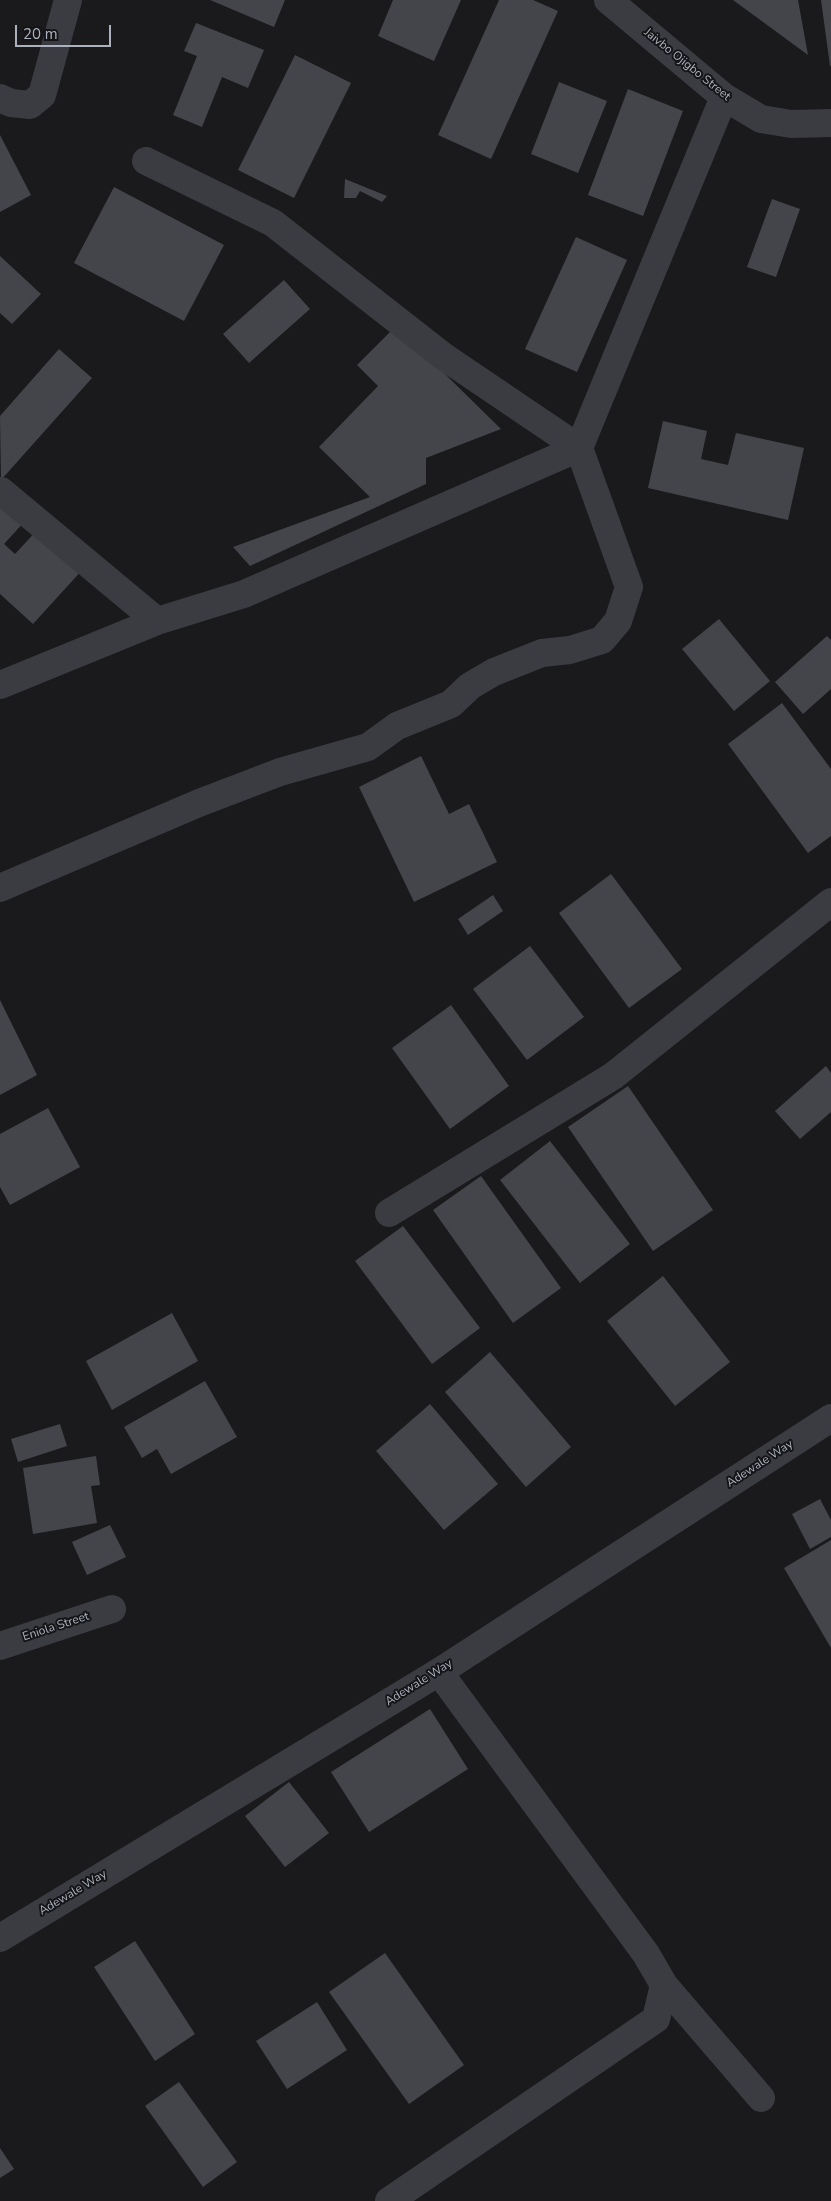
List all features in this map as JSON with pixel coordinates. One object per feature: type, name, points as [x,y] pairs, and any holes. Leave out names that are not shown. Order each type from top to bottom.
[{"type":"street","points":[[0,98],[11,103],[30,105],[42,95],[68,0]]},
{"type":"street","name":"Jaivbo Ojigbo Street","points":[[608,0],[724,97],[761,119],[791,124],[831,123]]},
{"type":"street","points":[[0,686],[157,621],[244,594],[579,448],[724,97]]},
{"type":"street","points":[[0,888],[199,803],[280,772],[368,747],[397,726],[451,704],[470,686],[494,672],[542,654],[570,650],[602,640],[618,622],[629,587],[579,448],[443,356],[273,223],[146,161]]},
{"type":"street","points":[[1,491],[157,621]]},
{"type":"street","points":[[389,1213],[613,1076],[831,902]]},
{"type":"street","name":"Adewale Way","points":[[0,1938],[438,1672],[831,1418]]},
{"type":"street","name":"Eniola Street","points":[[0,1646],[112,1609]]},
{"type":"street","points":[[438,1672],[646,1954],[664,1985],[762,2098]]},
{"type":"street","points":[[389,2201],[656,2019],[664,1985]]},
{"type":"building","points":[[210,0],[285,0],[274,27]]},
{"type":"building","points":[[393,0],[461,0],[434,61],[378,36]]},
{"type":"building","points":[[499,0],[533,0],[558,11],[491,159],[438,135]]},
{"type":"building","points":[[733,0],[798,0],[808,55]]},
{"type":"building","points":[[821,0],[831,0],[831,66],[830,66]]},
{"type":"building","points":[[196,23],[264,50],[248,88],[222,77],[202,127],[173,115],[197,56],[184,51]]},
{"type":"building","points":[[295,55],[351,83],[294,198],[238,170]]},
{"type":"building","points":[[559,82],[607,101],[578,173],[531,154]]},
{"type":"building","points":[[628,89],[683,111],[643,216],[588,195]]},
{"type":"building","points":[[0,135],[31,195],[0,212]]},
{"type":"building","points":[[345,179],[387,196],[382,202],[360,191],[356,198],[344,198]]},
{"type":"building","points":[[114,187],[224,245],[184,321],[74,263]]},
{"type":"building","points":[[772,199],[800,209],[776,277],[747,267]]},
{"type":"building","points":[[576,237],[627,260],[577,372],[525,349]]},
{"type":"building","points":[[0,256],[41,294],[12,324],[0,313]]},
{"type":"building","points":[[284,280],[310,309],[249,363],[223,334]]},
{"type":"building","points":[[396,326],[501,429],[426,458],[426,484],[250,566],[233,547],[370,497],[319,447],[378,386],[357,365]]},
{"type":"building","points":[[59,349],[92,378],[1,480],[0,416]]},
{"type":"building","points":[[663,421],[707,431],[701,459],[728,465],[736,433],[804,448],[788,520],[648,488]]},
{"type":"building","points":[[0,497],[26,520],[4,544],[15,554],[39,528],[84,568],[33,624],[0,594]]},
{"type":"building","points":[[719,619],[770,681],[734,711],[682,649]]},
{"type":"building","points":[[827,636],[831,640],[831,689],[803,714],[775,682]]},
{"type":"building","points":[[782,703],[831,769],[831,836],[808,853],[728,744]]},
{"type":"building","points":[[421,756],[449,814],[469,804],[497,862],[414,902],[359,787]]},
{"type":"building","points":[[611,874],[682,969],[629,1008],[559,913]]},
{"type":"building","points":[[493,895],[503,911],[468,935],[458,919]]},
{"type":"building","points":[[530,946],[584,1017],[527,1060],[473,989]]},
{"type":"building","points":[[0,1000],[37,1075],[0,1095]]},
{"type":"building","points":[[451,1005],[509,1086],[450,1129],[392,1048]]},
{"type":"building","points":[[826,1066],[831,1073],[831,1112],[800,1139],[775,1111]]},
{"type":"building","points":[[628,1086],[713,1210],[653,1251],[568,1127]]},
{"type":"building","points":[[48,1108],[80,1167],[10,1205],[0,1187],[0,1134]]},
{"type":"building","points":[[550,1141],[630,1244],[580,1283],[500,1180]]},
{"type":"building","points":[[481,1176],[561,1288],[513,1323],[433,1210]]},
{"type":"building","points":[[403,1226],[480,1328],[432,1364],[355,1261]]},
{"type":"building","points":[[663,1276],[730,1362],[675,1406],[607,1321]]},
{"type":"building","points":[[172,1313],[198,1361],[112,1410],[86,1361]]},
{"type":"building","points":[[490,1352],[571,1447],[526,1487],[445,1392]]},
{"type":"building","points":[[205,1381],[237,1437],[171,1474],[157,1449],[142,1458],[124,1427]]},
{"type":"building","points":[[430,1404],[498,1484],[444,1530],[376,1451]]},
{"type":"building","points":[[60,1424],[67,1446],[18,1462],[11,1439]]},
{"type":"building","points":[[96,1456],[100,1485],[91,1486],[97,1523],[33,1534],[23,1468]]},
{"type":"building","points":[[820,1499],[831,1520],[831,1537],[810,1549],[792,1514]]},
{"type":"building","points":[[110,1525],[126,1557],[87,1575],[72,1542]]},
{"type":"building","points":[[831,1540],[831,1648],[784,1568]]},
{"type":"building","points":[[430,1709],[468,1769],[369,1832],[331,1772]]},
{"type":"building","points":[[289,1782],[329,1833],[285,1867],[245,1816]]},
{"type":"building","points":[[135,1941],[195,2034],[155,2061],[94,1967]]},
{"type":"building","points":[[385,1953],[464,2065],[409,2104],[329,1992]]},
{"type":"building","points":[[317,2002],[347,2050],[287,2089],[256,2041]]},
{"type":"building","points":[[179,2082],[237,2162],[203,2187],[145,2106]]},
{"type":"building","points":[[0,2148],[14,2169],[0,2178]]}]
